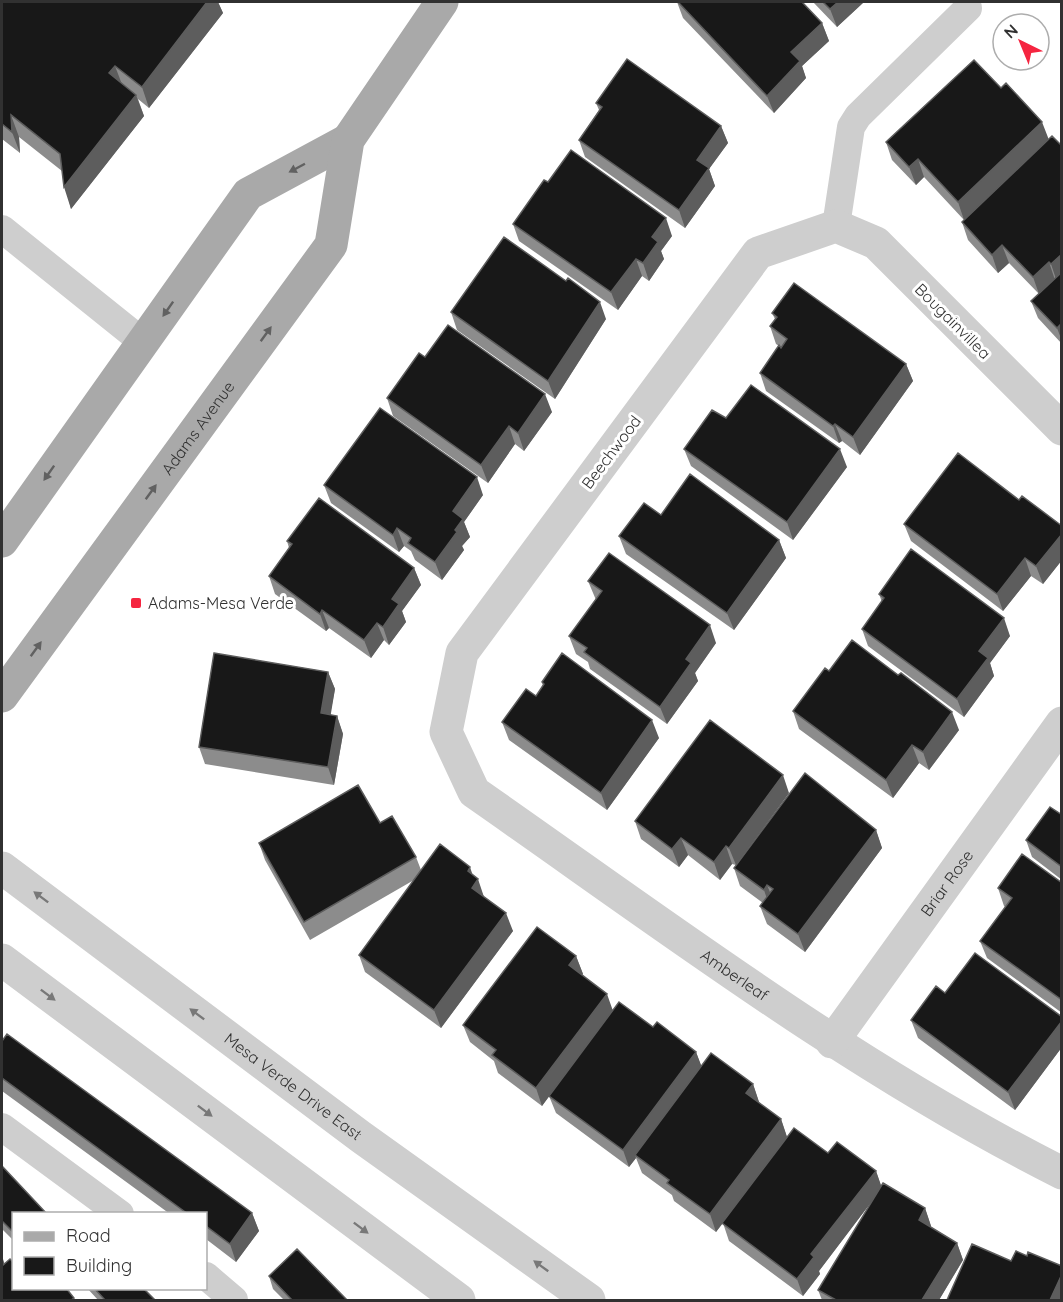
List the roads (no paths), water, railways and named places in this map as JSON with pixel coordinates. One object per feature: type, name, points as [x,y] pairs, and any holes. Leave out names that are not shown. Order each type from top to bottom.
[{"type":"main road","name":"Adams Avenue","points":[[2,696],[331,245],[348,140],[442,2]]},
{"type":"main road","name":"Adams Avenue","points":[[2,541],[82,425],[144,343],[248,194],[348,140]]},
{"type":"street","name":"Bougainvillea","points":[[836,226],[876,243],[1062,429]]},
{"type":"street","name":"Beechwood","points":[[446,732],[462,653],[758,253],[836,226]]},
{"type":"street","name":"Briar Rose","points":[[832,1042],[1062,723]]},
{"type":"street","name":"Amberleaf","points":[[446,732],[474,792],[832,1042],[1021,1153],[1062,1173]]},
{"type":"street","name":"Mesa Verde Drive East","points":[[2,868],[361,1137],[589,1300]]},
{"type":"street","points":[[2,960],[459,1300]]},
{"type":"lane","points":[[836,226],[851,127],[858,116],[968,8]]},
{"type":"lane","points":[[2,229],[144,343]]},
{"type":"lane","points":[[2,1127],[117,1212]]},
{"type":"lane","points":[[207,1277],[234,1300]]},
{"type":"place","name":"Adams-Mesa Verde","points":[[136,603]]}]
